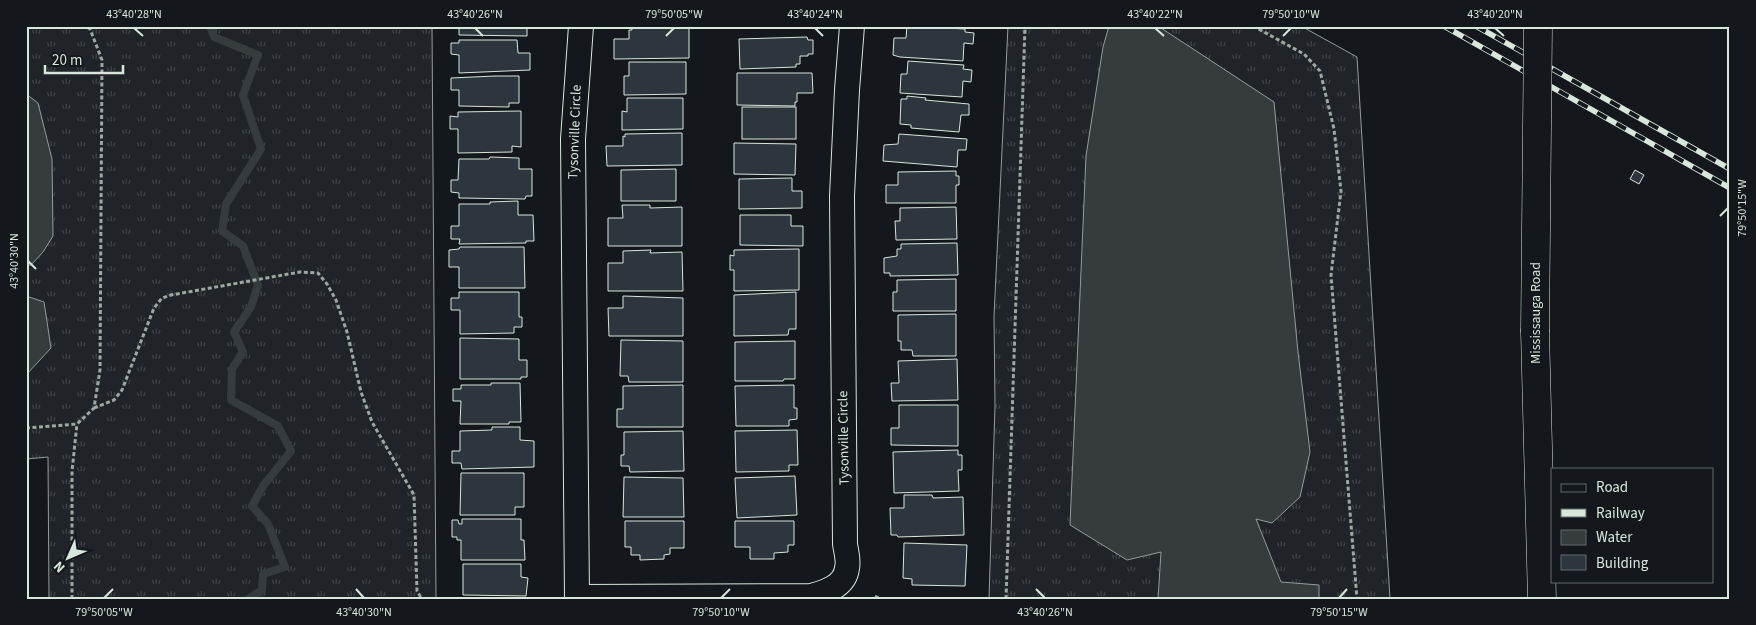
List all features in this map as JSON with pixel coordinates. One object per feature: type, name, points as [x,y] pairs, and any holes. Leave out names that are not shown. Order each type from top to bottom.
[{"type":"main road","name":"Mississauga Road","points":[[1538,26],[1535,332],[1542,599]]},
{"type":"street","name":"Tysonville Circle","points":[[581,26],[573,139],[577,598],[811,596],[829,592],[841,581],[848,568],[845,544],[842,196],[852,26]]},
{"type":"path","points":[[85,26],[90,29],[102,60],[100,370],[94,408]]},
{"type":"path","points":[[1006,599],[1025,26]]},
{"type":"path","points":[[1254,26],[1304,54],[1320,71],[1334,129],[1341,192],[1330,274],[1357,599]]},
{"type":"path","points":[[26,428],[77,424],[94,408],[114,400],[122,390],[154,308],[162,298],[300,272],[318,273],[336,300],[347,332],[360,392],[372,422],[414,495],[417,591],[422,599]]},
{"type":"path","points":[[72,599],[72,471],[77,424]]},
{"type":"path","points":[[875,596],[880,599]]},
{"type":"green space","points":[[26,26],[432,26],[436,599],[49,599],[48,457],[26,459]]},
{"type":"green space","points":[[1008,26],[1301,26],[1357,57],[1390,599],[989,599],[995,406],[994,316]]},
{"type":"water","points":[[1109,26],[1158,26],[1274,102],[1298,352],[1310,452],[1300,497],[1272,523],[1256,519],[1281,582],[1319,585],[1319,599],[1158,599],[1161,552],[1127,560],[1070,525],[1086,156],[1103,47]]},
{"type":"water","points":[[26,94],[38,103],[52,159],[53,236],[43,252],[31,265],[26,265]]},
{"type":"water","points":[[26,296],[44,302],[51,348],[26,375]]},
{"type":"building","points":[[459,26],[527,26],[527,36],[459,35]]},
{"type":"building","points":[[689,26],[689,58],[614,59],[614,39],[629,39],[629,30],[632,30],[632,27]]},
{"type":"building","points":[[907,26],[965,29],[965,32],[974,33],[973,44],[964,43],[963,61],[893,55],[894,38],[906,38]]},
{"type":"building","points":[[807,37],[808,40],[813,40],[813,54],[800,56],[800,64],[796,64],[796,67],[740,69],[739,39]]},
{"type":"building","points":[[459,40],[517,40],[518,53],[530,53],[530,70],[459,73],[459,55],[451,54],[451,43],[459,43]]},
{"type":"building","points":[[908,61],[964,65],[963,69],[972,70],[971,82],[963,81],[962,97],[900,93],[901,74],[907,74]]},
{"type":"building","points":[[629,62],[686,62],[686,94],[624,95],[624,76],[629,76]]},
{"type":"building","points":[[737,73],[812,73],[813,93],[797,93],[795,106],[737,105]]},
{"type":"building","points":[[519,76],[519,103],[509,103],[509,107],[459,106],[459,90],[451,90],[451,78]]},
{"type":"building","points":[[907,96],[926,98],[925,100],[969,104],[969,115],[961,115],[959,132],[911,128],[911,125],[900,124],[901,99],[907,99]]},
{"type":"building","points":[[627,98],[683,98],[683,129],[622,130],[622,111],[627,112]]},
{"type":"building","points":[[742,107],[796,107],[796,139],[742,139]]},
{"type":"building","points":[[521,111],[521,147],[512,146],[512,152],[458,153],[458,129],[450,129],[450,116],[458,117],[458,112]]},
{"type":"building","points":[[682,133],[682,165],[607,166],[606,146],[623,146],[623,136],[625,137],[625,134]]},
{"type":"building","points":[[899,134],[967,139],[966,150],[958,150],[957,167],[883,161],[884,145],[898,144]]},
{"type":"building","points":[[734,143],[796,144],[795,175],[734,174]]},
{"type":"building","points":[[490,157],[519,158],[519,169],[532,169],[532,196],[526,196],[525,199],[459,198],[459,193],[451,192],[451,180],[458,180],[459,159],[489,159]]},
{"type":"building","points":[[676,169],[676,201],[621,201],[621,170]]},
{"type":"building","points":[[1635,170],[1644,175],[1639,184],[1630,179]]},
{"type":"building","points":[[956,171],[956,176],[959,176],[959,185],[956,185],[956,203],[886,203],[886,185],[898,185],[898,172]]},
{"type":"building","points":[[792,178],[792,191],[802,191],[802,208],[739,209],[739,179]]},
{"type":"building","points":[[518,201],[518,215],[533,215],[534,241],[526,241],[526,243],[459,244],[460,239],[451,239],[451,226],[459,226],[459,204],[490,204],[490,202]]},
{"type":"building","points":[[622,205],[650,205],[650,208],[682,207],[682,246],[608,246],[608,218],[623,218]]},
{"type":"building","points":[[956,207],[957,239],[896,240],[895,221],[900,221],[900,208]]},
{"type":"building","points":[[740,215],[791,215],[791,226],[803,226],[803,246],[740,245]]},
{"type":"building","points":[[957,243],[958,275],[890,276],[890,273],[884,273],[884,258],[897,256],[897,249],[901,249],[901,244]]},
{"type":"building","points":[[460,247],[524,247],[525,288],[459,288],[459,267],[449,267],[449,250],[459,249]]},
{"type":"building","points":[[799,249],[799,290],[734,291],[734,270],[730,270],[730,255],[734,256],[734,250]]},
{"type":"building","points":[[651,250],[650,253],[682,252],[683,291],[608,291],[608,263],[623,263],[623,251]]},
{"type":"building","points":[[956,279],[956,311],[893,311],[893,292],[897,292],[897,280]]},
{"type":"building","points":[[459,292],[519,292],[519,317],[522,317],[522,327],[514,327],[514,333],[460,334],[460,310],[451,310],[451,298],[459,298]]},
{"type":"building","points":[[796,292],[796,329],[789,329],[788,335],[734,336],[734,295]]},
{"type":"building","points":[[623,296],[683,298],[683,336],[609,336],[608,308],[623,308]]},
{"type":"building","points":[[956,314],[956,356],[913,356],[912,350],[901,350],[901,341],[898,341],[898,315]]},
{"type":"building","points":[[460,338],[519,339],[519,360],[527,360],[527,377],[521,377],[521,379],[460,379]]},
{"type":"building","points":[[621,340],[683,341],[683,382],[629,382],[628,376],[620,376]]},
{"type":"building","points":[[795,341],[795,379],[784,379],[783,381],[735,381],[735,342]]},
{"type":"building","points":[[957,359],[958,400],[892,401],[891,383],[899,383],[898,361]]},
{"type":"building","points":[[491,383],[520,383],[521,422],[509,422],[509,424],[460,424],[461,401],[453,401],[453,389],[461,389],[461,385],[491,385]]},
{"type":"building","points":[[683,385],[683,427],[617,427],[617,409],[623,409],[623,386]]},
{"type":"building","points":[[794,385],[794,408],[797,408],[797,419],[789,420],[789,426],[736,426],[735,386]]},
{"type":"building","points":[[899,405],[958,405],[958,446],[891,445],[891,428],[899,428]]},
{"type":"building","points":[[492,427],[520,427],[520,440],[534,441],[534,467],[462,469],[461,463],[452,463],[452,451],[460,451],[460,431],[492,430]]},
{"type":"building","points":[[797,430],[798,465],[789,465],[789,471],[736,472],[735,431]]},
{"type":"building","points":[[683,431],[684,471],[630,472],[629,466],[621,466],[621,455],[624,455],[624,432]]},
{"type":"building","points":[[958,450],[958,455],[962,455],[962,470],[958,470],[959,491],[894,493],[893,452]]},
{"type":"building","points":[[461,473],[524,473],[524,507],[515,507],[515,515],[460,515]]},
{"type":"building","points":[[795,476],[797,515],[737,518],[735,478]]},
{"type":"building","points":[[624,477],[683,478],[684,517],[623,517]]},
{"type":"building","points":[[904,495],[932,495],[933,498],[963,497],[964,535],[898,537],[897,535],[891,535],[890,508],[904,508]]},
{"type":"building","points":[[462,519],[521,519],[521,540],[524,540],[525,560],[461,560],[461,540],[457,540],[457,537],[452,537],[452,520],[458,520],[459,524],[462,524]]},
{"type":"building","points":[[625,521],[684,521],[684,548],[670,548],[670,554],[664,555],[664,559],[640,560],[640,555],[631,555],[631,547],[625,547]]},
{"type":"building","points":[[735,521],[794,521],[794,545],[788,545],[788,552],[774,553],[774,559],[750,559],[750,547],[735,547]]},
{"type":"building","points":[[904,543],[967,545],[965,586],[912,585],[912,579],[903,578]]},
{"type":"building","points":[[463,564],[521,564],[521,577],[528,578],[526,596],[463,595]]},
{"type":"waterway","points":[[210,26],[214,37],[258,55],[243,95],[261,149],[226,204],[222,231],[243,246],[258,285],[251,307],[234,332],[243,352],[232,369],[231,400],[278,426],[291,451],[263,486],[252,506],[268,524],[285,567],[263,574],[262,590],[248,599]]},
{"type":"railway","points":[[1444,26],[1730,188]]},
{"type":"railway","points":[[1476,26],[1730,169]]}]
